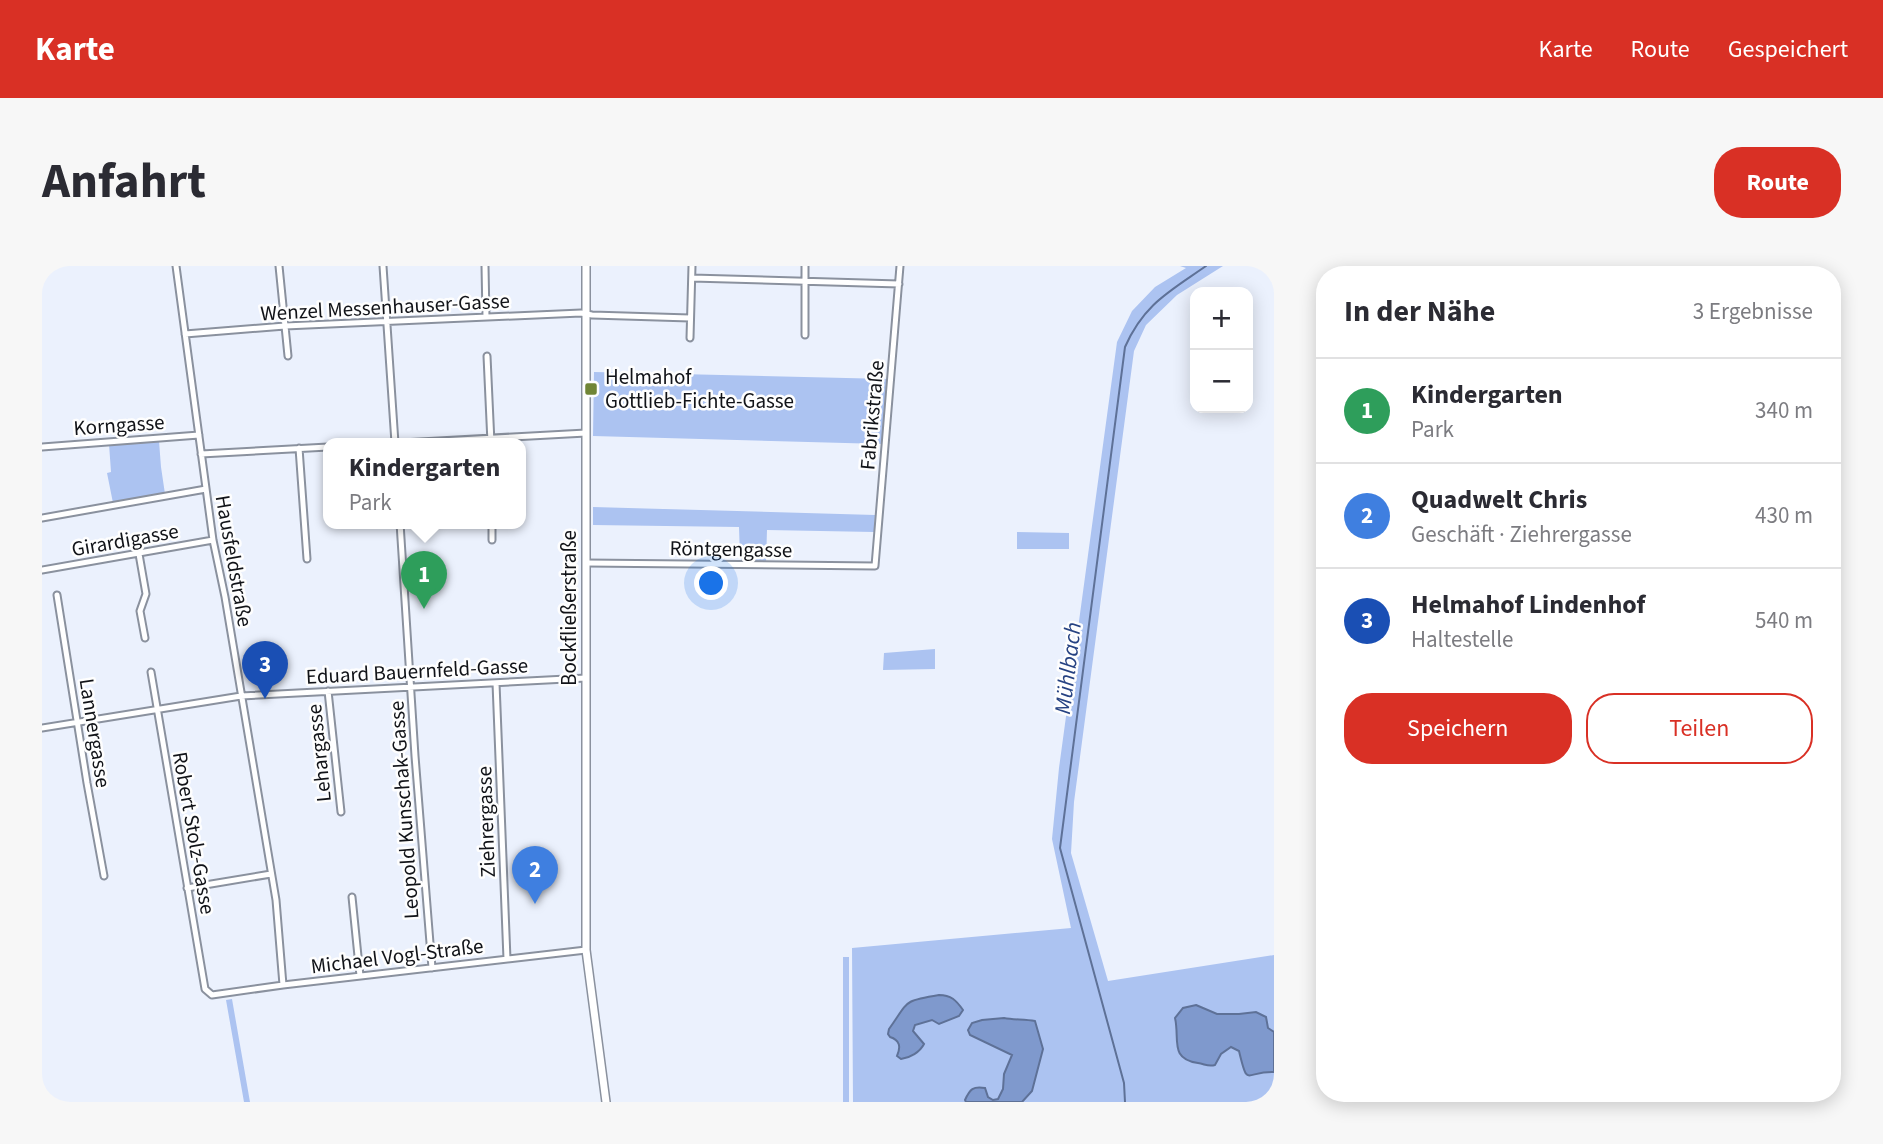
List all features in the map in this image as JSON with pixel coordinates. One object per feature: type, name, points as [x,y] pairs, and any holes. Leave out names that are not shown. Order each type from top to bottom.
[{"type":"main road","name":"Bockfließerstraße","points":[[586,266],[586,950],[606,1102]]},
{"type":"street","name":"Hausfeldstraße","points":[[176,266],[214,540],[276,900],[283,985]]},
{"type":"street","points":[[279,266],[288,356]]},
{"type":"street","points":[[383,266],[395,438]]},
{"type":"street","points":[[485,266],[486,317]]},
{"type":"street","points":[[690,338],[692,266]]},
{"type":"street","points":[[804,266],[805,335]]},
{"type":"street","name":"Fabrikstraße","points":[[875,566],[900,266]]},
{"type":"street","points":[[692,278],[899,284]]},
{"type":"street","name":"Wenzel Messenhauser-Gasse","points":[[185,334],[486,317],[586,314],[690,318]]},
{"type":"street","points":[[486,356],[491,438]]},
{"type":"street","points":[[518,438],[586,433]]},
{"type":"street","name":"Korngasse","points":[[42,447],[199,435]]},
{"type":"street","points":[[201,454],[323,447]]},
{"type":"street","points":[[299,448],[307,559]]},
{"type":"street","points":[[42,516],[206,489]]},
{"type":"street","name":"Leopold Kunschak-Gasse","points":[[400,529],[432,968]]},
{"type":"street","points":[[492,529],[492,540]]},
{"type":"street","name":"Girardigasse","points":[[42,570],[214,540]]},
{"type":"street","points":[[139,554],[146,593],[140,611],[145,638]]},
{"type":"street","name":"Röntgengasse","points":[[586,563],[875,566]]},
{"type":"street","name":"Lannergasse","points":[[57,595],[104,876]]},
{"type":"street","name":"Robert Stolz-Gasse","points":[[151,672],[205,989],[212,995]]},
{"type":"street","name":"Eduard Bauernfeld-Gasse","points":[[42,728],[242,696],[586,678]]},
{"type":"street","name":"Ziehrergasse","points":[[496,683],[507,959]]},
{"type":"street","name":"Lehargasse","points":[[328,691],[341,812]]},
{"type":"street","points":[[187,888],[271,874]]},
{"type":"street","points":[[352,897],[360,976]]},
{"type":"street","name":"Michael Vogl-Straße","points":[[212,995],[586,950]]},
{"type":"shaded area","points":[[1180,266],[1223,266],[1177,295],[1146,325],[1134,351],[1074,802],[1071,853],[1108,981],[1274,955],[1274,1102],[853,1102],[852,948],[1071,928],[1052,839],[1059,768],[1117,342],[1132,311],[1155,287],[1186,268]]},
{"type":"shaded area","points":[[594,372],[888,379],[882,444],[593,436]]},
{"type":"shaded area","points":[[159,441],[165,494],[113,503],[107,473],[111,472],[109,444]]},
{"type":"shaded area","points":[[593,507],[875,515],[874,532],[767,530],[766,562],[743,562],[740,557],[739,527],[593,525]]},
{"type":"shaded area","points":[[1017,532],[1069,533],[1069,549],[1017,549]]},
{"type":"shaded area","points":[[935,649],[935,669],[883,670],[884,653]]},
{"type":"shaded area","points":[[843,957],[849,957],[849,1102],[843,1102]]},
{"type":"shaded area","points":[[939,995],[953,999],[963,1010],[959,1016],[939,1024],[932,1020],[915,1025],[913,1031],[924,1044],[914,1054],[901,1059],[897,1056],[899,1044],[888,1034],[889,1029],[912,1001]]},
{"type":"shaded area","points":[[232,999],[250,1102],[244,1102],[226,1000]]},
{"type":"shaded area","points":[[1196,1005],[1217,1014],[1256,1012],[1266,1017],[1268,1028],[1274,1032],[1274,1072],[1246,1074],[1239,1051],[1231,1047],[1221,1054],[1213,1066],[1189,1061],[1183,1057],[1179,1053],[1175,1018],[1183,1008]]},
{"type":"shaded area","points":[[1004,1018],[1035,1021],[1043,1049],[1032,1091],[1022,1102],[966,1102],[972,1089],[985,1088],[988,1097],[993,1100],[998,1099],[1003,1089],[1004,1074],[1012,1055],[970,1035],[968,1030],[972,1023]]},
{"type":"waterway","name":"Mühlbach","points":[[1125,1102],[1124,1083],[1060,848],[1125,347],[1149,309],[1206,266]]},
{"type":"place","name":"Helmahof Gottlieb-Fichte-Gasse","points":[[591,389]]},
{"type":"place","name":"Kindergarten","points":[[424,609]]},
{"type":"place","name":"Helmahof Lindenhof","points":[[265,699]]},
{"type":"place","name":"Quadwelt Chris","points":[[535,904]]}]
